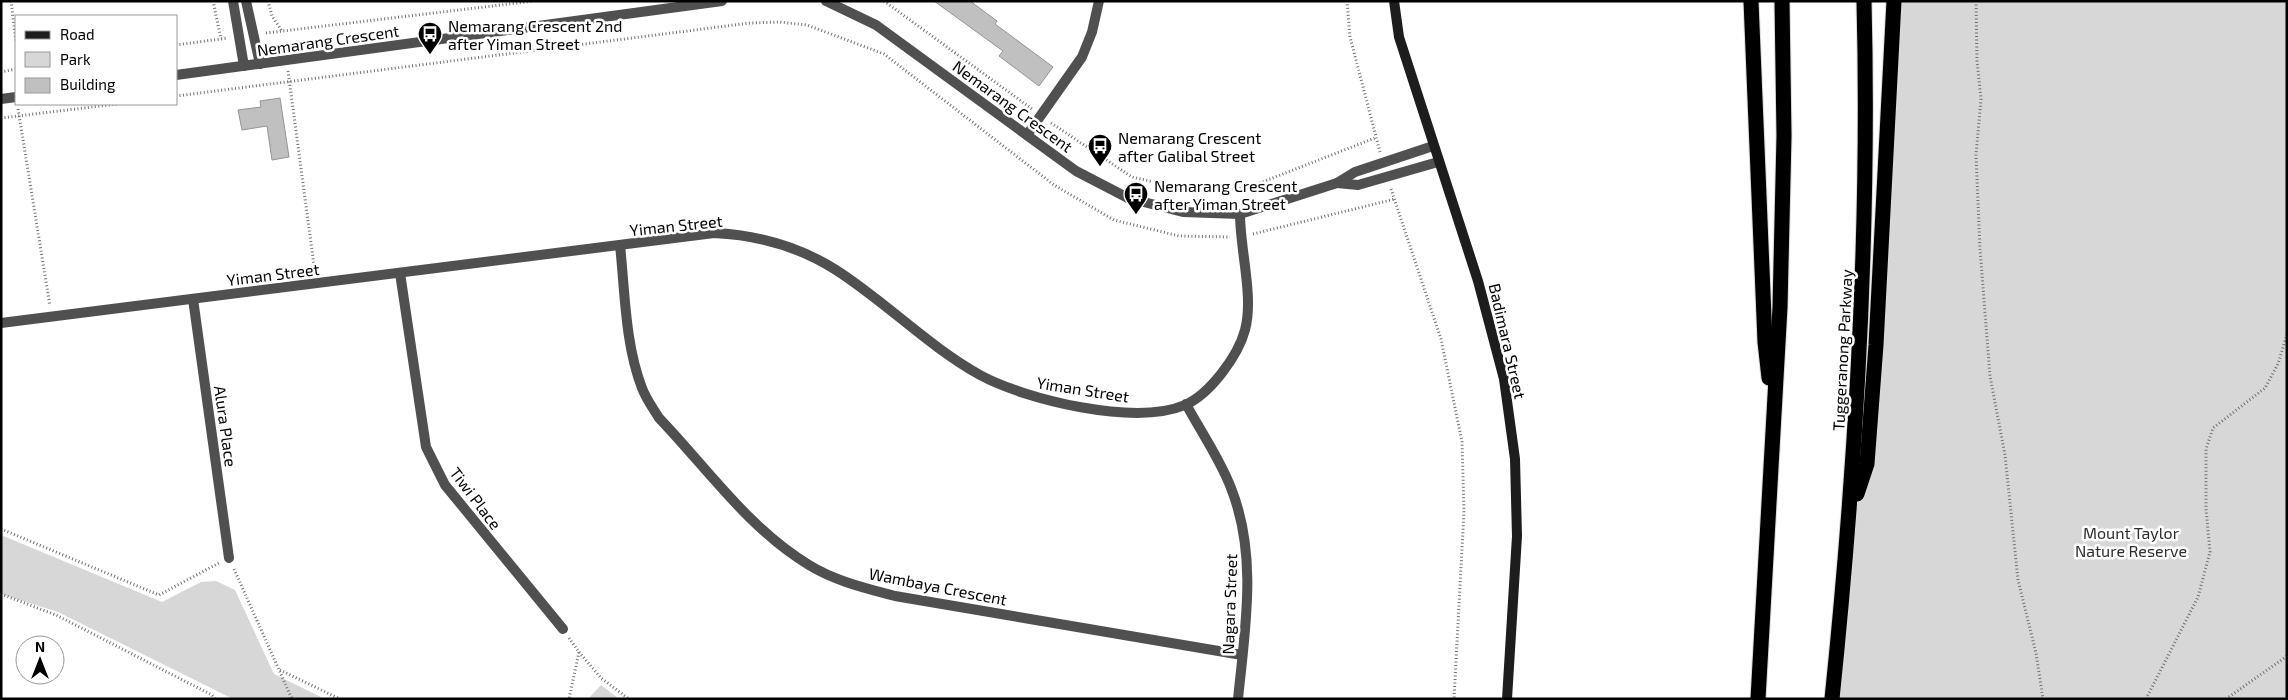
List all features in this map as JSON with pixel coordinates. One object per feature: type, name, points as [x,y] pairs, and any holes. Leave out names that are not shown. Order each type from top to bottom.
[{"type":"highway","points":[[1751,1],[1765,342],[1774,422]]},
{"type":"highway","points":[[1758,699],[1774,422],[1783,220],[1782,1]]},
{"type":"highway","name":"Tuggeranong Parkway","points":[[1832,699],[1850,512],[1859,375],[1864,238],[1864,1]]},
{"type":"highway","points":[[1850,512],[1867,464],[1876,345],[1894,1]]},
{"type":"main road","name":"Badimara Street","points":[[1394,1],[1399,36],[1438,162],[1478,281],[1502,370],[1514,450],[1517,536],[1506,699]]},
{"type":"street","points":[[232,1],[244,66]]},
{"type":"street","points":[[246,1],[260,64]]},
{"type":"street","name":"Nemarang Crescent","points":[[178,75],[722,1]]},
{"type":"street","name":"Nemarang Crescent","points":[[826,1],[876,25],[1076,171],[1128,198],[1182,212],[1240,214],[1337,183],[1355,172],[1433,146]]},
{"type":"street","points":[[1027,135],[1082,57],[1092,32],[1099,1]]},
{"type":"street","points":[[1,99],[15,97]]},
{"type":"street","name":"Nemarang Crescent","points":[[1337,183],[1358,185],[1438,162]]},
{"type":"street","name":"Yiman Street","points":[[1,323],[714,234],[746,237],[778,244],[836,270],[957,360],[998,385],[1022,394],[1058,403],[1106,410],[1152,412],[1186,404],[1203,391],[1226,368],[1246,330],[1248,302],[1240,237],[1240,214]]},
{"type":"street","name":"Wambaya Crescent","points":[[620,245],[632,351],[637,373],[650,403],[660,418],[750,519],[778,544],[809,566],[839,580],[895,596],[1242,656]]},
{"type":"street","name":"Tiwi Place","points":[[400,273],[426,447],[435,468],[458,502],[563,630]]},
{"type":"street","name":"Alura Place","points":[[193,299],[229,558]]},
{"type":"street","name":"Nagara Street","points":[[1186,404],[1231,488],[1246,547],[1249,574],[1238,699]]},
{"type":"path","points":[[10,1],[15,35]]},
{"type":"path","points":[[213,1],[221,39]]},
{"type":"path","points":[[268,1],[272,16],[282,31]]},
{"type":"path","points":[[253,34],[534,1]]},
{"type":"path","points":[[884,1],[1040,115],[1132,176],[1194,192],[1247,188],[1375,138],[1350,37],[1347,1]]},
{"type":"path","points":[[1976,1],[1977,61],[1982,99],[1976,155],[1980,249],[1990,376],[2005,455],[2018,580],[2036,653],[2043,699]]},
{"type":"path","points":[[178,96],[750,23]]},
{"type":"path","points":[[178,45],[239,36]]},
{"type":"path","points":[[286,60],[316,284]]},
{"type":"path","points":[[1,72],[15,69]]},
{"type":"path","points":[[18,105],[51,317]]},
{"type":"path","points":[[1,118],[109,105]]},
{"type":"path","points":[[1395,199],[1441,339],[1462,442],[1464,511],[1454,699]]},
{"type":"path","points":[[2146,699],[2198,597],[2210,552],[2206,509],[2206,448],[2213,428],[2265,388],[2278,364],[2287,334]]},
{"type":"path","points":[[1,529],[160,594],[229,558],[292,699]]},
{"type":"path","points":[[1,594],[56,615],[212,695],[215,699]]},
{"type":"path","points":[[563,630],[601,678],[629,699]]},
{"type":"path","points":[[569,699],[579,652]]},
{"type":"path","points":[[2226,699],[2287,656]]},
{"type":"path","points":[[278,669],[340,699]]},
{"type":"green space","name":"Mount Taylor Nature Reserve","points":[[1898,1],[2287,1],[2287,699],[1836,699]]},
{"type":"green space","points":[[1,535],[162,602],[201,582],[216,581],[235,590],[274,674],[325,699],[233,699],[58,612],[1,594]]},
{"type":"green space","points":[[601,685],[619,699],[588,699]]},
{"type":"building","points":[[934,1],[970,1],[997,21],[995,24],[1053,67],[1039,86],[999,56],[1003,51]]},
{"type":"building","points":[[280,98],[289,157],[272,160],[267,126],[242,130],[238,110],[261,107],[260,101]]},
{"type":"place","name":"Nemarang Crescent 2nd after Yiman Street","points":[[430,55]]},
{"type":"place","name":"Nemarang Crescent after Galibal Street","points":[[1100,167]]},
{"type":"place","name":"Nemarang Crescent after Yiman Street","points":[[1136,215]]}]
